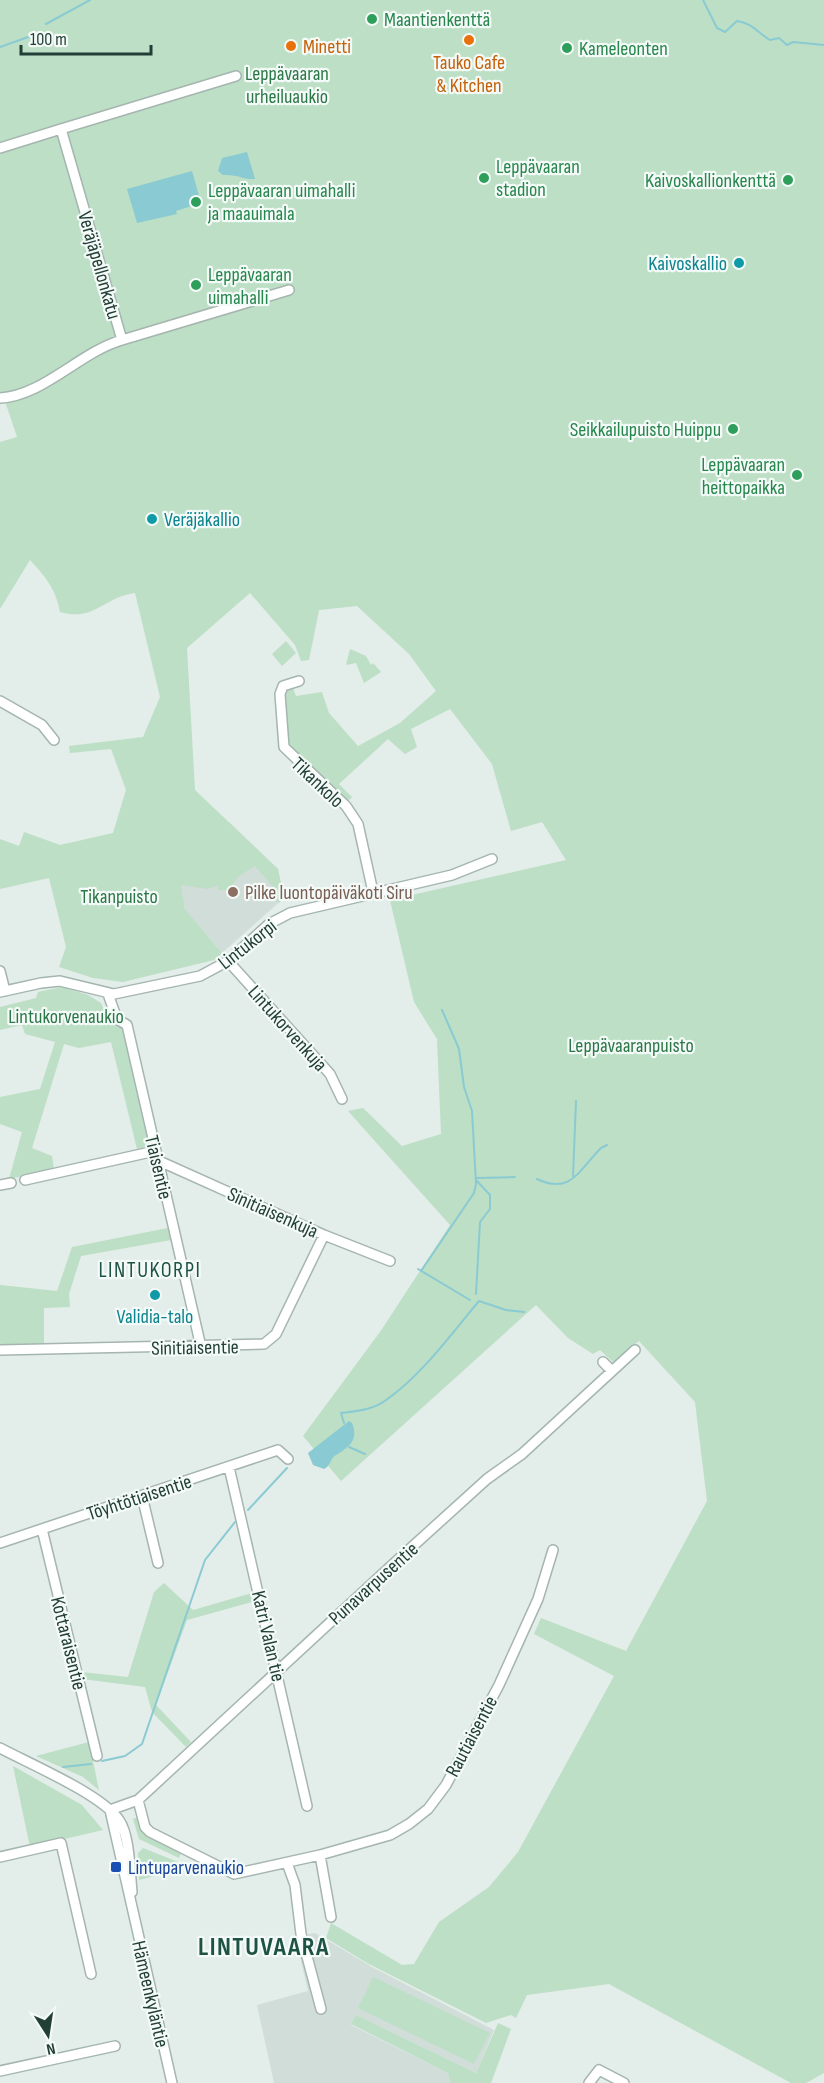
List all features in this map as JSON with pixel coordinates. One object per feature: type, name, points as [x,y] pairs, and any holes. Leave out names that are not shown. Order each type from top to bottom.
[{"type":"street","points":[[0,148],[236,76]]},
{"type":"street","name":"Veräjäpellonkatu","points":[[0,398],[20,395],[107,345],[122,340],[61,129]]},
{"type":"street","points":[[122,340],[289,290]]},
{"type":"street","name":"Tikankolo","points":[[299,681],[284,686],[280,694],[284,747],[346,806],[357,824],[373,892]]},
{"type":"street","points":[[0,701],[42,725],[54,740]]},
{"type":"street","name":"Lintukorpi","points":[[3,992],[60,981],[108,994],[200,976],[228,962],[260,932],[281,917],[300,909],[452,875],[492,859]]},
{"type":"street","name":"Lintukorvenkuja","points":[[228,962],[330,1074],[342,1099]]},
{"type":"street","points":[[0,971],[3,992]]},
{"type":"street","name":"Tiaisentie","points":[[108,994],[117,1019],[127,1025],[201,1347]]},
{"type":"street","points":[[25,1180],[156,1155]]},
{"type":"street","name":"Sinitiaisenkuja","points":[[156,1155],[324,1235],[390,1261]]},
{"type":"street","points":[[0,1185],[11,1183]]},
{"type":"street","name":"Sinitiaisentie","points":[[0,1350],[264,1344],[276,1334],[324,1235]]},
{"type":"street","name":"Punavarpusentie","points":[[138,1800],[483,1483],[522,1454],[635,1350]]},
{"type":"street","points":[[603,1362],[612,1371]]},
{"type":"street","name":"Töyhtötiaisentie","points":[[0,1543],[278,1450],[288,1459]]},
{"type":"street","name":"Katri Valan tie","points":[[229,1467],[307,1806]]},
{"type":"street","points":[[142,1496],[158,1563]]},
{"type":"street","name":"Kottaraisentie","points":[[42,1529],[97,1756]]},
{"type":"street","name":"Rautiaisentie","points":[[138,1800],[145,1827],[150,1832],[228,1872],[240,1874],[390,1835],[428,1809],[446,1785],[499,1684],[538,1599],[553,1550]]},
{"type":"street","points":[[0,1748],[110,1810],[138,1800]]},
{"type":"street","name":"Hämeenkyläntie","points":[[110,1810],[171,2083]]},
{"type":"street","points":[[0,1857],[61,1843],[91,1974]]},
{"type":"street","points":[[320,1855],[330,1917]]},
{"type":"street","points":[[288,1863],[295,1885],[301,1934],[321,2009]]},
{"type":"street","points":[[0,2071],[115,2046]]},
{"type":"street","points":[[589,2083],[598,2070],[624,2083]]},
{"type":"shaded area","name":"Pilke luontopäiväkoti Siru","points":[[229,822],[278,869],[284,898],[222,953],[185,909],[179,876]]},
{"type":"shaded area","points":[[315,1933],[372,1967],[494,2030],[476,2073],[356,2015],[351,2025],[448,2073],[450,2083],[274,2083],[257,2005],[308,1991],[295,1936]]},
{"type":"green space","name":"Leppävaaranpuisto","points":[[0,0],[824,0],[824,2073],[806,2083],[791,2083],[609,1984],[527,1995],[516,2018],[511,2015],[486,2023],[367,1963],[326,1938],[331,1923],[402,1965],[414,1964],[439,1922],[489,1887],[518,1852],[614,1676],[534,1634],[541,1618],[626,1651],[707,1501],[695,1402],[639,1341],[613,1362],[600,1350],[593,1354],[568,1338],[536,1305],[341,1481],[303,1436],[380,1332],[450,1225],[348,1111],[363,1108],[402,1146],[441,1134],[437,1039],[414,1002],[390,900],[566,860],[542,822],[511,831],[492,764],[450,709],[411,729],[417,747],[405,754],[388,739],[339,784],[352,797],[348,801],[291,751],[286,738],[285,694],[288,689],[293,688],[296,696],[322,692],[329,713],[358,746],[400,723],[436,691],[409,654],[357,606],[319,610],[309,660],[301,661],[295,645],[250,593],[187,648],[195,790],[278,869],[284,898],[279,903],[271,895],[276,890],[255,866],[239,876],[228,890],[218,890],[218,885],[208,889],[181,885],[185,909],[222,953],[214,960],[123,982],[93,978],[59,967],[66,947],[49,878],[0,889],[0,839],[19,846],[24,832],[60,845],[113,833],[126,790],[111,749],[70,753],[69,746],[143,737],[160,697],[135,593],[124,595],[82,614],[60,612],[56,596],[49,583],[30,560],[0,609],[0,442],[17,437],[2,392],[0,392]]},
{"type":"green space","points":[[286,641],[296,653],[282,666],[272,654]]},
{"type":"green space","points":[[350,649],[366,656],[371,665],[373,663],[381,672],[364,683],[356,663],[346,665]]},
{"type":"green space","name":"Lintukorvenaukio","points":[[62,987],[88,995],[101,1003],[106,1014],[126,1029],[149,1146],[137,1149],[111,1042],[79,1048],[64,1044],[32,1148],[52,1156],[54,1169],[9,1179],[22,1132],[0,1124],[0,1097],[40,1089],[55,1042],[25,1034],[22,1025],[0,1030],[0,1007],[36,998],[38,992]]},
{"type":"green space","points":[[168,1228],[171,1240],[81,1256],[69,1294],[70,1307],[44,1308],[44,1347],[0,1348],[0,1285],[57,1291],[72,1247]]},
{"type":"green space","points":[[164,1583],[193,1610],[252,1593],[252,1602],[187,1620],[156,1705],[191,1742],[186,1747],[152,1712],[145,1687],[82,1679],[81,1672],[128,1677],[154,1592]]},
{"type":"green space","points":[[89,1742],[99,1790],[83,1777],[36,1756]]},
{"type":"green space","points":[[13,1766],[82,1805],[103,1830],[30,1847]]},
{"type":"green space","points":[[138,1817],[145,1832],[151,1838],[181,1853],[179,1858],[139,1839],[133,1819]]},
{"type":"green space","points":[[143,1848],[178,1862],[174,1871],[139,1880],[138,1853]]},
{"type":"green space","points":[[373,1977],[490,2033],[474,2064],[358,2008]]},
{"type":"green space","points":[[356,2015],[476,2073],[498,2023],[511,2029],[491,2083],[450,2083],[448,2073],[351,2024]]},
{"type":"water","points":[[247,152],[255,179],[223,175],[218,171],[222,158]]},
{"type":"water","points":[[192,171],[201,203],[176,211],[177,214],[137,223],[127,189]]},
{"type":"water","points":[[349,1421],[354,1429],[352,1442],[334,1456],[324,1469],[313,1465],[308,1453]]},
{"type":"waterway","points":[[46,24],[90,0]]},
{"type":"waterway","points":[[703,0],[717,28],[725,32],[737,21],[751,26],[770,40],[779,38],[787,45],[793,42],[824,45]]},
{"type":"waterway","points":[[0,47],[31,36]]},
{"type":"waterway","points":[[421,1271],[474,1193],[476,1184],[472,1111],[464,1087],[459,1049],[442,1010]]},
{"type":"waterway","points":[[573,1176],[576,1101]]},
{"type":"waterway","points":[[537,1179],[558,1184],[566,1182],[580,1172],[601,1148],[607,1145]]},
{"type":"waterway","points":[[476,1178],[515,1177]]},
{"type":"waterway","points":[[476,1180],[490,1195],[490,1209],[480,1222],[476,1294]]},
{"type":"waterway","points":[[418,1269],[470,1300]]},
{"type":"waterway","points":[[344,1423],[341,1413],[376,1406],[412,1379],[436,1354],[479,1301],[506,1310],[524,1312]]},
{"type":"waterway","points":[[349,1447],[365,1454]]},
{"type":"waterway","points":[[248,1510],[287,1468]]},
{"type":"waterway","points":[[102,1761],[125,1756],[142,1744],[205,1560],[235,1522]]},
{"type":"waterway","points":[[63,1767],[91,1764]]},
{"type":"place","name":"Maantienkenttä","points":[[372,19]]},
{"type":"place","name":"Tauko Cafe & Kitchen","points":[[469,40]]},
{"type":"place","name":"Minetti","points":[[291,46]]},
{"type":"place","name":"Kameleonten","points":[[567,48]]},
{"type":"place","name":"Leppävaaran stadion","points":[[484,178]]},
{"type":"place","name":"Kaivoskallionkenttä","points":[[788,180]]},
{"type":"place","name":"Leppävaaran uimahalli ja maauimala","points":[[196,202]]},
{"type":"place","name":"Kaivoskallio","points":[[739,263]]},
{"type":"place","name":"Leppävaaran uimahalli","points":[[196,285]]},
{"type":"place","name":"Seikkailupuisto Huippu","points":[[733,429]]},
{"type":"place","name":"Leppävaaran heittopaikka","points":[[797,475]]},
{"type":"place","name":"Veräjäkallio","points":[[152,519]]},
{"type":"place","name":"Pilke luontopäiväkoti Siru","points":[[233,892]]},
{"type":"place","name":"Validia-talo","points":[[155,1295]]},
{"type":"place","name":"Lintuparvenaukio","points":[[116,1867]]},
{"type":"district","name":"LINTUKORPI","points":[[150,1269]]},
{"type":"district","name":"LINTUVAARA","points":[[264,1946]]},
{"type":"park label","name":"Leppävaaran urheiluaukio","points":[[287,84]]},
{"type":"park label","name":"Tikanpuisto","points":[[119,896]]}]
